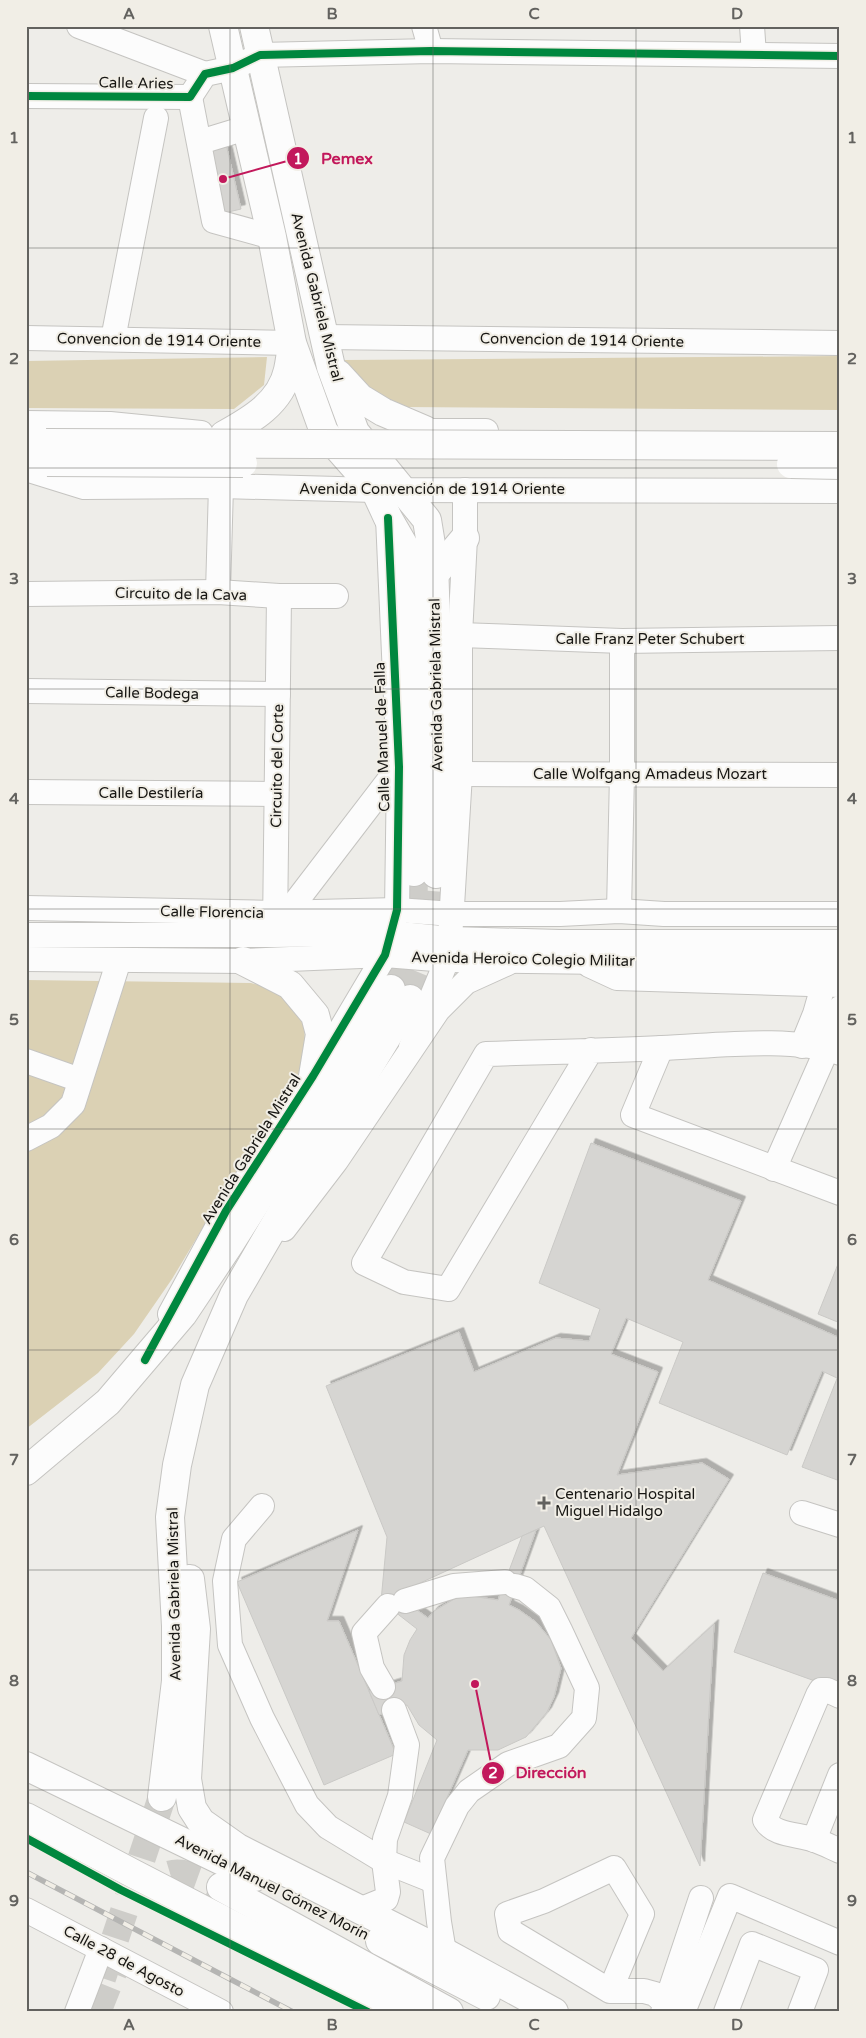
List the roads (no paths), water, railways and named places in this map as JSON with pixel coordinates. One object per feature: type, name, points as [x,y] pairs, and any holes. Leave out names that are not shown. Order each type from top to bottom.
[{"type":"main road","name":"Avenida Gabriela Mistral","points":[[223,26],[272,237],[292,343],[324,432],[374,490],[407,551],[414,600],[425,873],[438,681],[434,563],[427,520],[355,432],[331,367],[254,26]]},
{"type":"main road","points":[[224,435],[252,419],[274,399],[288,372],[292,343]]},
{"type":"main road","points":[[331,367],[360,398],[383,412],[426,430]]},
{"type":"main road","points":[[34,456],[840,446]]},
{"type":"main road","name":"Avenida Convención de 1914 Oriente","points":[[34,456],[840,465]]},
{"type":"main road","points":[[433,576],[465,538]]},
{"type":"main road","points":[[243,961],[290,985],[315,1015],[320,1034],[313,1076]]},
{"type":"main road","name":"Avenida Gabriela Mistral","points":[[26,1471],[108,1402],[183,1314],[401,994],[320,1147],[234,1294],[195,1386],[177,1465],[170,1517],[176,1626],[176,1681],[162,1797]]},
{"type":"main road","points":[[26,1450],[67,1422],[89,1418]]},
{"type":"main road","points":[[177,1465],[196,1629],[187,1779],[188,1794],[192,1808],[201,1822],[238,1848],[444,1952],[505,1999],[554,2012]]},
{"type":"main road","name":"Avenida Manuel Gómez Morín","points":[[26,1766],[505,1999]]},
{"type":"main road","points":[[26,1817],[401,2012]]},
{"type":"main road","points":[[238,1848],[253,1875]]},
{"type":"main road","points":[[277,1888],[306,1883]]},
{"type":"main road","points":[[221,1887],[449,2012]]},
{"type":"street","points":[[79,26],[205,74],[233,68],[260,55],[431,51],[840,56]]},
{"type":"street","points":[[424,26],[431,51]]},
{"type":"street","points":[[752,26],[754,55]]},
{"type":"street","name":"Calle Aries","points":[[26,96],[190,97],[205,74]]},
{"type":"street","points":[[190,97],[214,221],[272,237]]},
{"type":"street","points":[[113,339],[156,118]]},
{"type":"street","points":[[200,142],[246,128]]},
{"type":"street","name":"Convencion de 1914 Oriente","points":[[324,337],[840,343]]},
{"type":"street","name":"Convencion de 1914 Oriente","points":[[26,338],[292,343]]},
{"type":"street","points":[[26,424],[110,424],[224,435],[426,430],[840,436]]},
{"type":"street","name":"Avenida Convención de 1914 Oriente","points":[[34,456],[84,487],[221,486],[374,490],[840,491]]},
{"type":"street","points":[[218,592],[221,486]]},
{"type":"street","points":[[411,1047],[449,950],[453,914],[460,774],[460,635],[465,538],[465,490]]},
{"type":"street","name":"Calle Manuel de Falla","points":[[388,518],[399,767],[397,910],[388,944]]},
{"type":"street","name":"Circuito de la Cava","points":[[26,594],[218,592],[279,596],[336,596]]},
{"type":"street","name":"Circuito del Corte","points":[[279,596],[275,794],[279,920]]},
{"type":"street","name":"Calle Franz Peter Schubert","points":[[460,635],[622,641],[840,638]]},
{"type":"street","points":[[619,911],[622,641]]},
{"type":"street","name":"Calle Bodega","points":[[26,692],[278,694]]},
{"type":"street","points":[[279,920],[399,767]]},
{"type":"street","name":"Calle Wolfgang Amadeus Mozart","points":[[460,774],[840,775]]},
{"type":"street","name":"Calle Destilería","points":[[26,792],[275,794]]},
{"type":"street","name":"Calle Florencia","points":[[26,908],[279,920],[397,910],[453,914]]},
{"type":"street","points":[[453,914],[560,914],[619,911],[664,914],[840,914]]},
{"type":"street","points":[[559,942],[560,914]]},
{"type":"street","points":[[664,914],[664,942]]},
{"type":"street","name":"Avenida Heroico Colegio Militar","points":[[26,935],[279,920],[388,944],[449,950],[515,960],[840,965]]},
{"type":"street","name":"Avenida Heroico Colegio Militar","points":[[449,950],[559,942],[840,942]]},
{"type":"street","name":"Avenida Heroico Colegio Militar","points":[[26,960],[243,961],[388,944]]},
{"type":"street","name":"Avenida Gabriela Mistral","points":[[145,1360],[226,1211],[313,1076],[388,944]]},
{"type":"street","points":[[26,1139],[51,1126],[73,1104],[119,960]]},
{"type":"street","points":[[234,1294],[336,1161],[411,1047],[438,1010],[466,982],[515,960]]},
{"type":"street","points":[[581,961],[617,978],[831,985],[815,1014],[802,1046]]},
{"type":"street","points":[[774,1169],[834,1051],[840,1008]]},
{"type":"street","points":[[591,1050],[448,1289],[404,1282],[364,1263],[486,1054],[591,1050],[661,1048],[758,1044],[802,1046],[834,1051]]},
{"type":"street","points":[[661,1048],[634,1115],[840,1193]]},
{"type":"street","points":[[26,1061],[80,1080]]},
{"type":"street","points":[[26,1117],[51,1126]]},
{"type":"street","points":[[262,1506],[234,1539],[225,1581],[230,1645],[262,1718],[307,1806],[328,1827],[384,1861],[434,1882]]},
{"type":"street","points":[[802,1513],[840,1525]]},
{"type":"street","points":[[383,1687],[372,1668],[364,1633],[396,1604],[454,1586],[510,1584],[526,1589],[549,1608],[587,1688],[584,1718],[559,1746],[508,1764],[469,1791],[457,1806],[432,1858],[444,1952]]},
{"type":"street","points":[[840,1696],[827,1690],[821,1690],[765,1820],[775,1830],[814,1840],[840,1851]]},
{"type":"street","points":[[359,1910],[386,1899],[388,1892],[384,1861],[385,1839],[400,1796],[408,1745],[394,1710]]},
{"type":"street","points":[[814,1840],[840,1775]]},
{"type":"street","points":[[622,1998],[642,1914],[614,1868],[544,1901],[507,1914],[510,1931],[622,1998],[644,1991],[655,1994],[671,2009]]},
{"type":"street","points":[[671,2009],[730,1896],[840,1943]]},
{"type":"street","points":[[671,2009],[701,1898]]},
{"type":"street","name":"Calle 28 de Agosto","points":[[26,1910],[221,2012]]},
{"type":"street","points":[[726,2012],[765,1911]]},
{"type":"street","points":[[752,1944],[816,1970],[800,2012]]},
{"type":"street","points":[[78,2012],[101,1950]]},
{"type":"tunnel","points":[[391,989],[413,932],[414,872]]},
{"type":"tunnel","points":[[410,999],[431,948],[436,874]]},
{"type":"tunnel","points":[[102,1978],[162,1797]]},
{"type":"tunnel","points":[[143,1905],[159,1881],[176,1874],[196,1877],[221,1887]]},
{"type":"tunnel","points":[[97,2012],[117,1962]]},
{"type":"railway","points":[[26,1872],[293,2012]]},
{"type":"place","name":"Pemex","points":[[223,179]]},
{"type":"place","name":"Centenario Hospital Miguel Hidalgo","points":[[544,1503]]},
{"type":"place","name":"Dirección","points":[[475,1684]]}]
